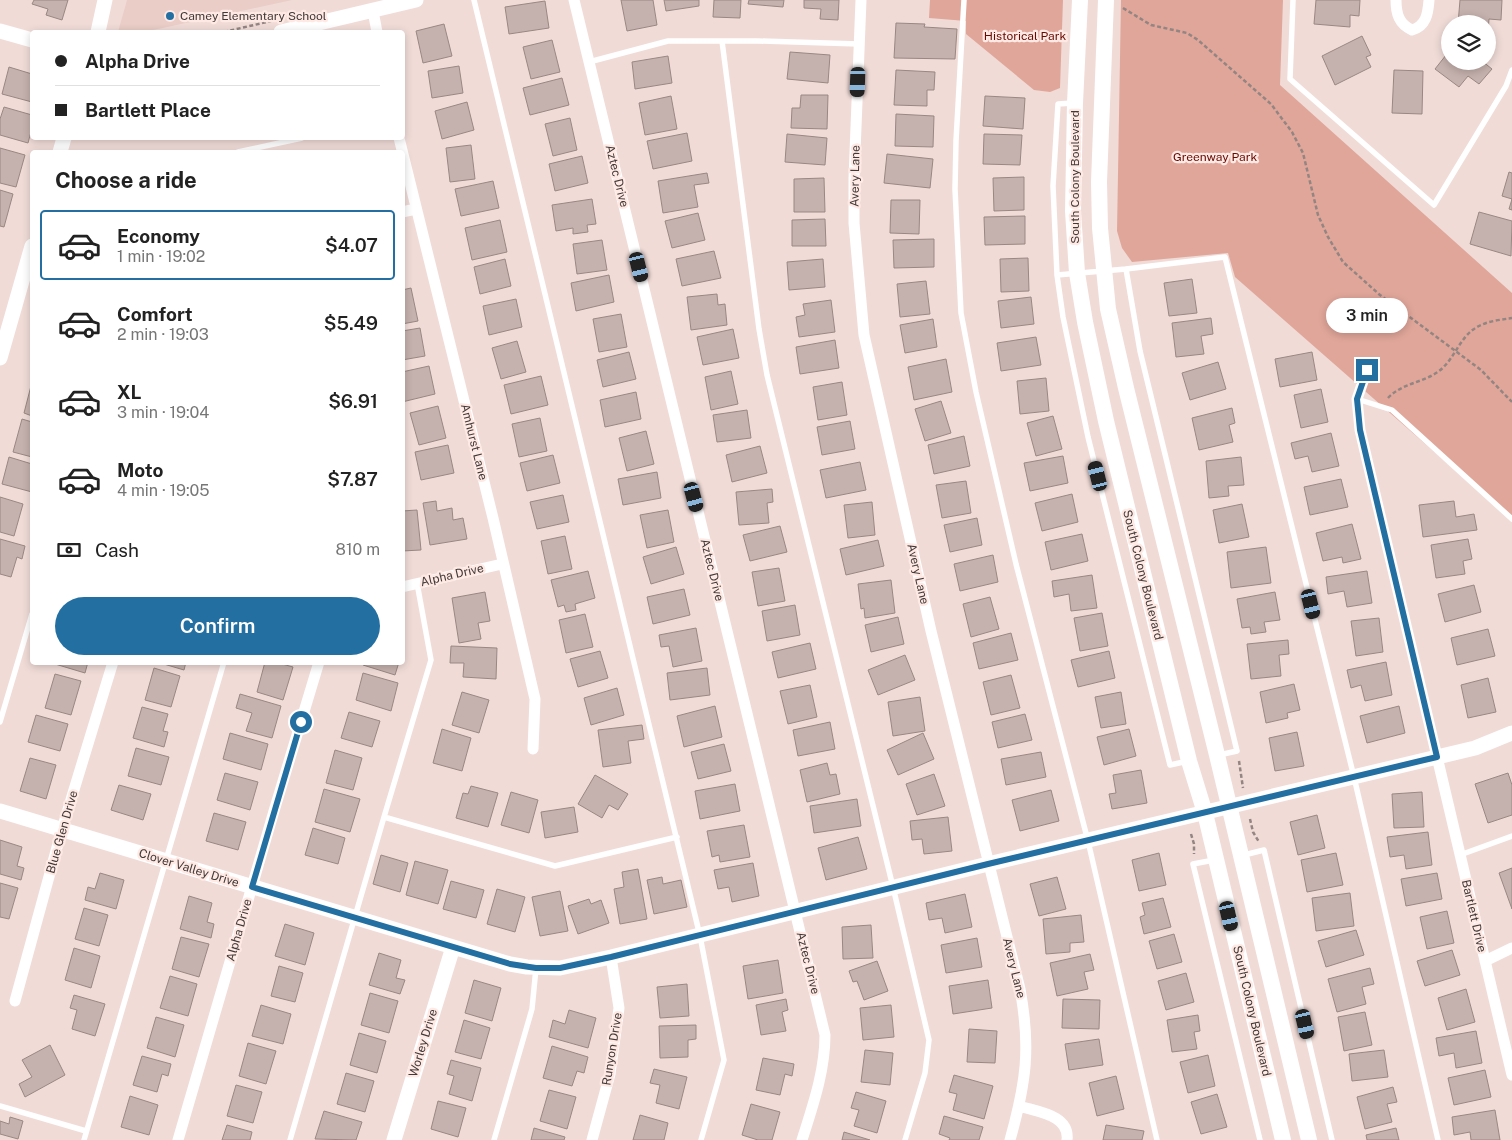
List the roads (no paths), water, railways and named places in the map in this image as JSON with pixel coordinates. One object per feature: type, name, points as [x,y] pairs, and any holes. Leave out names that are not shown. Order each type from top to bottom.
[{"type":"main road","name":"South Colony Boulevard","points":[[1080,0],[1075,103],[1073,211],[1077,274],[1085,322],[1106,421],[1189,761],[1205,813],[1283,1140]]},
{"type":"main road","name":"South Colony Boulevard","points":[[1106,0],[1099,182],[1100,228],[1108,309],[1242,856],[1309,1140]]},
{"type":"street","points":[[98,30],[104,0]]},
{"type":"street","points":[[290,30],[416,0]]},
{"type":"street","name":"Aztec Drive","points":[[574,0],[825,1035],[822,1074],[802,1140]]},
{"type":"street","name":"Avery Lane","points":[[861,0],[854,223],[864,334],[929,622],[1025,1014],[1027,1043],[1025,1075],[1020,1106],[1010,1140]]},
{"type":"street","points":[[1396,0],[1400,22],[1412,30],[1422,26],[1425,22],[1429,0]]},
{"type":"street","points":[[373,11],[377,30]]},
{"type":"street","points":[[0,30],[30,39]]},
{"type":"street","name":"Amhurst Lane","points":[[405,163],[535,699],[533,749]]},
{"type":"street","points":[[405,211],[416,209]]},
{"type":"street","points":[[0,358],[30,253]]},
{"type":"street","points":[[1357,399],[1367,370]]},
{"type":"street","name":"Bartlett Drive","points":[[1357,399],[1360,430],[1485,961],[1508,1043],[1512,1075]]},
{"type":"street","name":"Alpha Drive","points":[[405,586],[502,564]]},
{"type":"street","name":"Blue Glen Drive","points":[[15,1002],[62,830],[112,665]]},
{"type":"street","name":"Alpha Drive","points":[[178,1140],[318,665]]},
{"type":"street","name":"Clover Valley Drive","points":[[0,811],[510,964],[536,968],[560,968],[700,936],[988,864],[1475,748],[1512,733]]},
{"type":"street","name":"Worley Drive","points":[[394,1140],[452,947]]},
{"type":"street","points":[[1485,961],[1512,948]]},
{"type":"street","name":"Runyon Drive","points":[[592,1140],[610,1074],[619,1008],[611,957]]},
{"type":"street","points":[[1020,1106],[1058,1119],[1066,1128],[1067,1140]]},
{"type":"lane","points":[[474,0],[700,936],[724,1060],[701,1140]]},
{"type":"lane","points":[[964,0],[955,189],[961,313],[976,392],[1016,564],[1088,841],[1157,1140]]},
{"type":"lane","points":[[1293,0],[1290,79],[1434,205],[1506,86],[1512,70]]},
{"type":"lane","points":[[589,62],[668,41],[758,40],[859,44]]},
{"type":"lane","points":[[722,41],[759,329],[768,375],[894,887],[929,1040],[925,1073],[905,1140]]},
{"type":"lane","points":[[1075,103],[1058,104],[1053,186],[1057,275],[1062,317],[1086,428],[1170,765],[1189,761]]},
{"type":"lane","points":[[247,150],[293,140]]},
{"type":"lane","points":[[1057,275],[1225,257],[1354,777],[1438,1140]]},
{"type":"lane","points":[[1126,269],[1140,351],[1237,751],[1217,755]]},
{"type":"lane","points":[[1357,399],[1392,410],[1512,519]]},
{"type":"lane","points":[[290,1140],[431,660],[417,583]]},
{"type":"lane","points":[[0,722],[30,621]]},
{"type":"lane","points":[[84,1140],[223,665]]},
{"type":"lane","points":[[384,817],[555,866],[677,837]]},
{"type":"lane","points":[[1460,855],[1512,836]]},
{"type":"lane","points":[[1242,856],[1264,850],[1332,1140]]},
{"type":"lane","points":[[1216,860],[1193,864],[1260,1140]]},
{"type":"lane","points":[[494,1140],[532,1009],[536,968]]},
{"type":"lane","points":[[0,1106],[86,1131]]},
{"type":"place","name":"Camey Elementary School","points":[[170,16]]},
{"type":"park label","name":"Historical Park","points":[[1025,36]]},
{"type":"park label","name":"Greenway Park","points":[[1215,157]]}]
